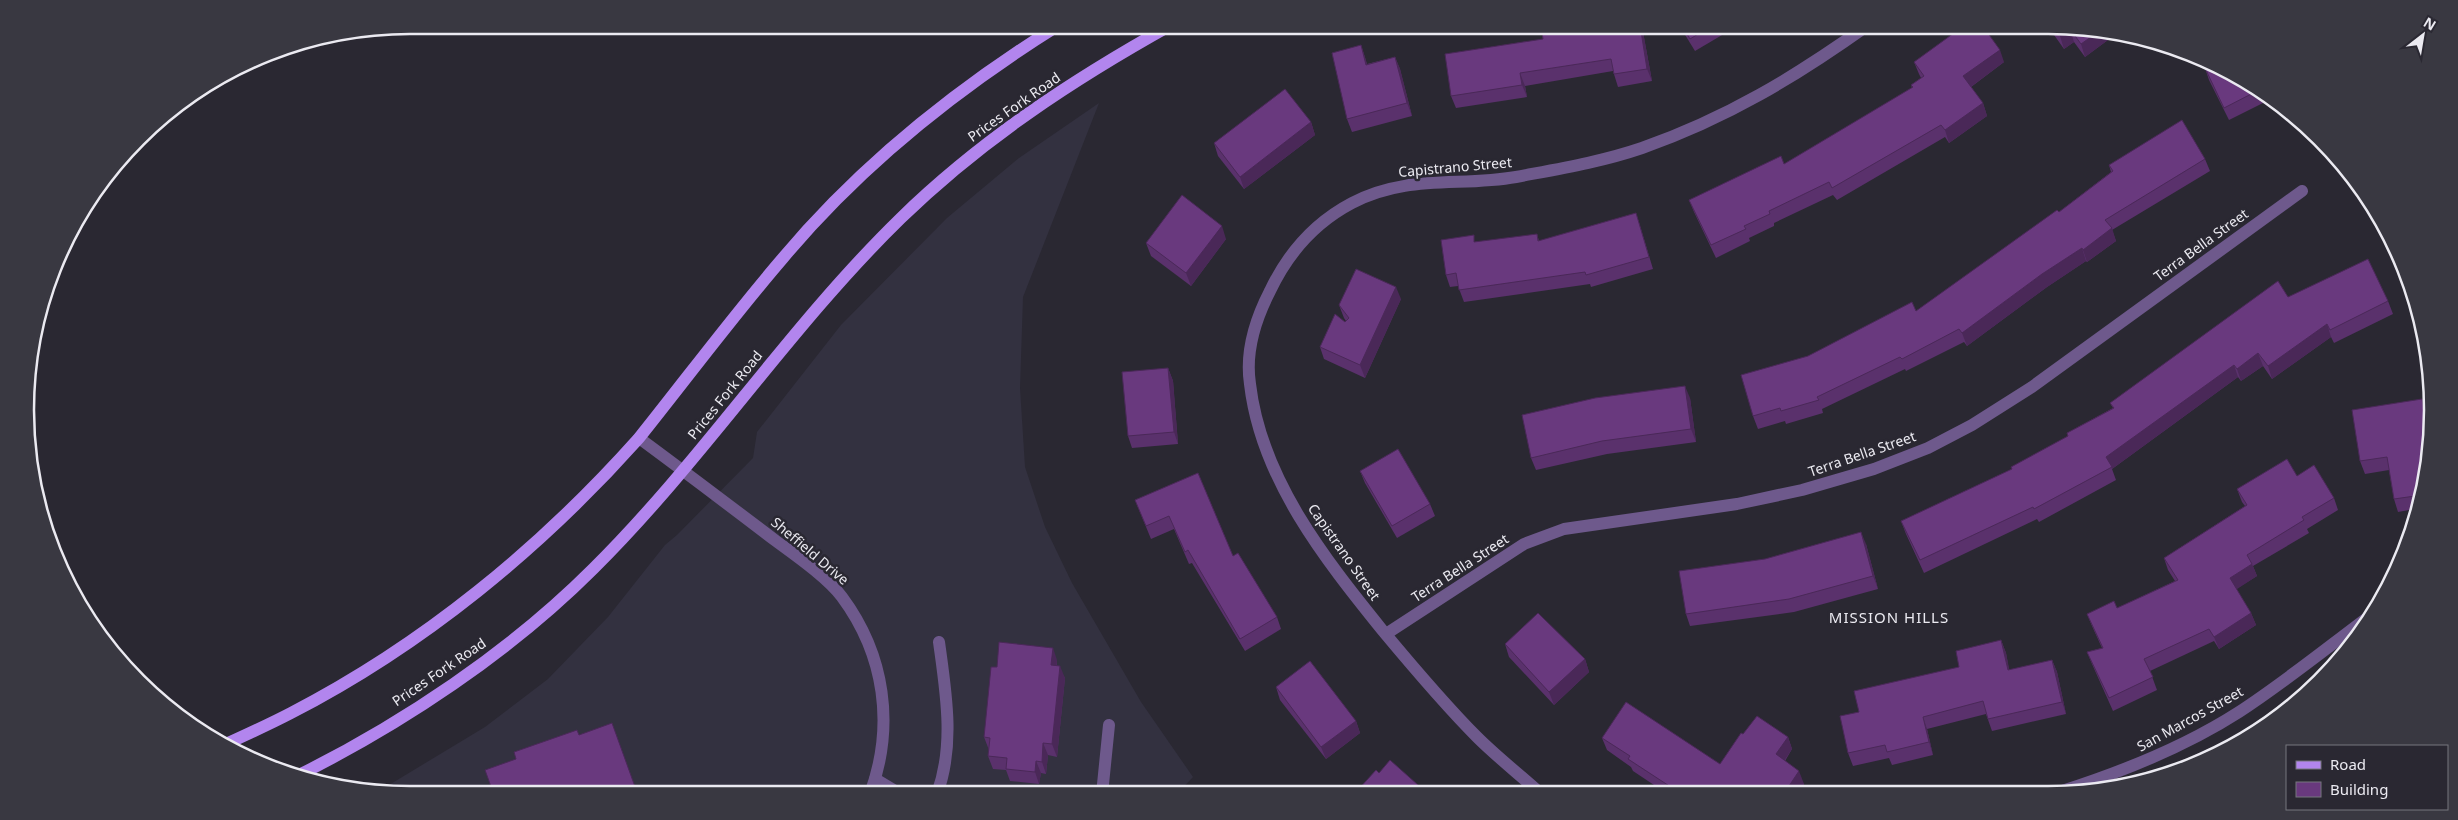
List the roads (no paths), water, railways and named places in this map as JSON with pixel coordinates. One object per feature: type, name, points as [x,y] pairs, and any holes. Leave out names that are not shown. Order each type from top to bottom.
[{"type":"main road","points":[[232,741],[290,714],[398,651],[498,576],[545,534],[640,438],[784,256],[843,195],[915,129],[955,96],[1046,34]]},
{"type":"main road","name":"Prices Fork Road","points":[[306,771],[353,746],[449,687],[523,632],[592,571],[683,471],[804,322],[859,260],[916,204],[997,134],[1040,104],[1156,34]]},
{"type":"street","name":"Capistrano Street","points":[[1532,786],[1479,739],[1428,685],[1344,583],[1302,521],[1271,460],[1255,415],[1249,381],[1250,344],[1260,310],[1279,271],[1296,247],[1315,227],[1353,203],[1386,188],[1429,182],[1509,178],[1583,164],[1640,148],[1750,102],[1792,77],[1855,34]]},
{"type":"street","name":"Terra Bella Street","points":[[1386,634],[1524,544],[1564,529],[1737,504],[1802,490],[1874,469],[1928,448],[1972,425],[2032,387],[2302,191]]},
{"type":"street","name":"Sheffield Drive","points":[[640,438],[796,556],[841,595],[863,628],[875,657],[885,710],[882,757],[873,786]]},
{"type":"street","name":"San Marcos Street","points":[[2083,784],[2118,773],[2165,753],[2239,712],[2355,626]]},
{"type":"street","points":[[939,642],[948,704],[947,750],[939,786]]},
{"type":"street","points":[[1103,786],[1109,725]]},
{"type":"street","points":[[876,779],[887,786]]},
{"type":"district","name":"MISSION HILLS","points":[[1889,618]]}]
